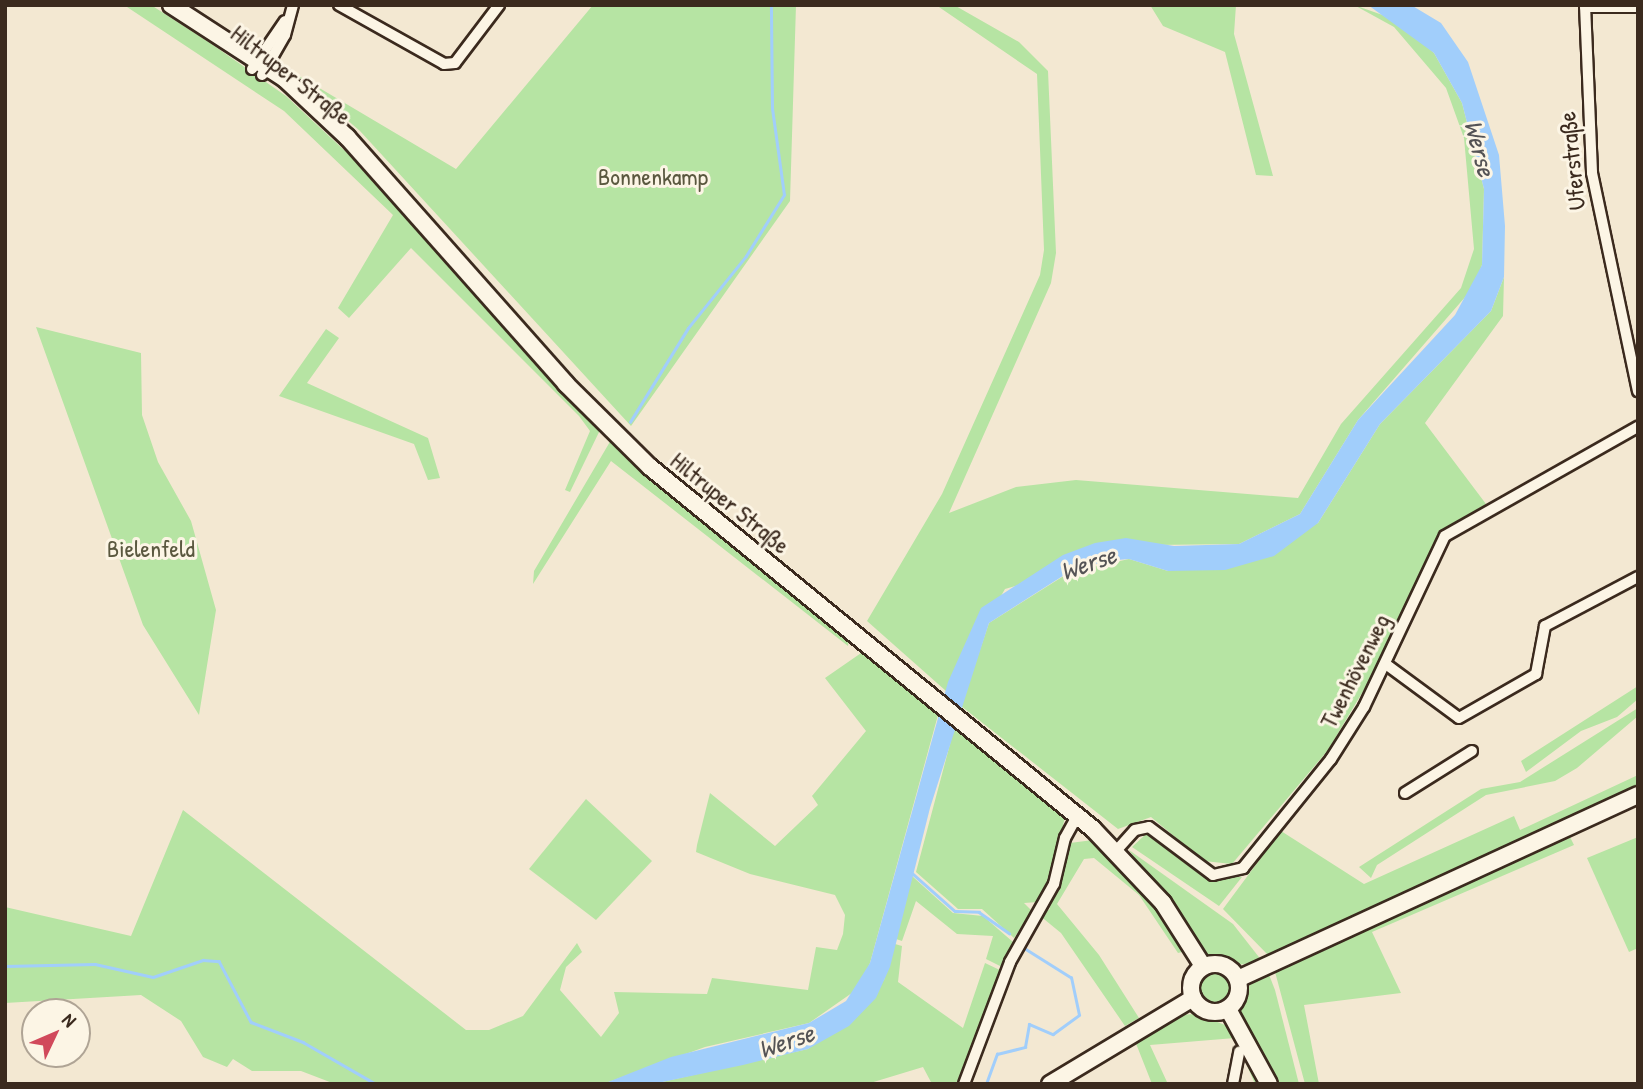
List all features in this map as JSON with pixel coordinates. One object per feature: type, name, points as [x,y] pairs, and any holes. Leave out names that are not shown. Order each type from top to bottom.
[{"type":"street","name":"Hiltruper Straße","points":[[159,5],[260,67]]},
{"type":"street","name":"Hiltruper Straße","points":[[171,5],[260,67],[390,186],[630,448],[1078,815],[1116,850],[1163,903],[1203,966]]},
{"type":"street","points":[[339,5],[444,64],[455,62],[499,5]]},
{"type":"street","points":[[1585,6],[1638,6]]},
{"type":"street","name":"Uferstraße","points":[[1585,6],[1592,173],[1638,391]]},
{"type":"street","points":[[260,67],[291,11]]},
{"type":"street","name":"Twenhövenweg","points":[[1116,850],[1135,830],[1149,827],[1213,875],[1243,867],[1331,759],[1387,665],[1445,536],[1638,427]]},
{"type":"street","points":[[1387,665],[1459,718],[1536,674],[1545,626],[1638,578]]},
{"type":"street","points":[[1405,793],[1472,751]]},
{"type":"street","points":[[1238,979],[1638,795]]},
{"type":"street","points":[[964,1084],[1010,962],[1054,884],[1065,838],[1078,815]]},
{"type":"street","points":[[1203,966],[1228,967],[1238,979],[1238,996],[1227,1009],[1209,1012],[1193,998],[1191,982],[1203,966]]},
{"type":"street","points":[[1050,1084],[1193,998]]},
{"type":"street","points":[[1227,1009],[1269,1084]]},
{"type":"street","points":[[1233,1084],[1238,1052]]},
{"type":"green space","points":[[124,5],[151,5],[210,43],[286,96],[374,178],[601,428],[570,492],[565,490],[590,431],[579,416],[411,248],[349,318],[338,308],[393,215],[284,111]]},
{"type":"green space","name":"Bonnenkamp","points":[[593,5],[796,5],[790,201],[631,426],[360,131],[289,70],[456,169]]},
{"type":"green space","points":[[936,5],[954,5],[1019,42],[1048,71],[1056,253],[1051,283],[949,513],[1016,487],[1076,480],[1298,498],[1341,424],[1461,288],[1474,249],[1464,138],[1446,88],[1394,27],[1354,5],[1394,19],[1434,53],[1462,103],[1484,189],[1482,265],[1473,288],[1358,420],[1300,514],[1239,544],[1153,545],[1005,589],[946,691],[867,621],[942,494],[1040,275],[1044,250],[1037,74]]},
{"type":"green space","points":[[1150,5],[1236,5],[1234,34],[1273,176],[1256,175],[1225,52],[1163,26]]},
{"type":"green space","points":[[1504,277],[1503,316],[1425,423],[1486,504],[1442,531],[1381,661],[1328,750],[1232,864],[1204,861],[1151,817],[1118,829],[961,706],[989,623],[1070,572],[1129,559],[1168,571],[1318,523],[1380,424],[1491,311]]},
{"type":"green space","name":"Bielenfeld","points":[[36,327],[141,353],[142,415],[158,462],[191,521],[216,610],[199,715],[143,625]]},
{"type":"green space","points":[[326,329],[339,338],[307,383],[428,438],[440,478],[428,480],[414,444],[279,396]]},
{"type":"green space","points":[[611,440],[849,637],[848,646],[611,461],[533,584],[534,571]]},
{"type":"green space","points":[[864,651],[938,715],[870,963],[859,988],[809,1023],[705,1047],[603,1084],[335,1084],[301,1071],[252,1071],[233,1059],[227,1067],[203,1057],[181,1021],[141,995],[21,998],[21,1002],[5,1003],[5,907],[131,936],[183,810],[466,1030],[489,1030],[523,1016],[577,943],[582,952],[566,967],[560,990],[601,1037],[619,1013],[614,992],[707,994],[712,978],[808,990],[816,947],[837,950],[843,934],[845,915],[835,895],[750,874],[696,852],[710,793],[775,846],[818,805],[812,796],[866,731],[825,678]]},
{"type":"green space","points":[[1638,686],[1638,699],[1617,717],[1581,731],[1526,772],[1521,761]]},
{"type":"green space","points":[[1638,708],[1638,716],[1577,768],[1555,781],[1486,795],[1377,865],[1371,878],[1359,867],[1481,789],[1520,782]]},
{"type":"green space","points":[[954,729],[975,738],[1065,817],[1050,880],[1038,902],[1024,903],[1032,911],[1014,938],[982,909],[958,909],[916,872]]},
{"type":"green space","points":[[1638,775],[1638,789],[1269,956],[1223,909],[1281,831],[1364,884],[1514,816],[1520,830]]},
{"type":"green space","points":[[586,799],[652,861],[596,920],[529,869]]},
{"type":"green space","points":[[1568,833],[1574,845],[1372,932],[1401,993],[1304,1005],[1319,1084],[1305,1084],[1274,968]]},
{"type":"green space","points":[[1146,834],[1203,877],[1242,877],[1219,906],[1132,847]]},
{"type":"green space","points":[[1638,837],[1638,948],[1629,952],[1587,858]]},
{"type":"green space","points":[[1093,840],[1153,899],[1186,951],[1178,953],[1139,895],[1094,858],[1084,859],[1057,904],[1099,955],[1139,1018],[1125,1026],[1061,933],[1039,915],[1050,909],[1047,901],[1070,843]]},
{"type":"green space","points":[[1129,850],[1233,924],[1262,961],[1238,965],[1208,955]]},
{"type":"green space","points":[[912,876],[953,913],[983,916],[1013,942],[1004,968],[986,959],[993,936],[957,934],[916,901],[902,941],[896,939]]},
{"type":"green space","points":[[895,944],[902,946],[898,982],[963,1028],[985,963],[1004,972],[961,1084],[932,1084],[923,1067],[867,1084],[653,1084],[808,1049],[884,980]]},
{"type":"green space","points":[[1216,968],[1229,974],[1235,987],[1229,1000],[1216,1006],[1203,1000],[1197,987],[1203,974]]},
{"type":"green space","points":[[1268,972],[1299,1084],[1276,1084],[1240,1013],[1246,988]]},
{"type":"green space","points":[[1197,1014],[1225,1025],[1235,1038],[1150,1045],[1167,1082],[1152,1084],[1133,1036],[1174,1015]]},
{"type":"green space","points":[[1235,1038],[1265,1084],[1255,1084]]},
{"type":"water","name":"Werse","points":[[1368,5],[1411,5],[1441,23],[1468,62],[1499,155],[1505,226],[1504,277],[1491,311],[1380,424],[1318,523],[1274,556],[1225,570],[1168,571],[1129,559],[1105,561],[1069,572],[989,623],[930,808],[890,967],[876,998],[849,1026],[808,1049],[743,1065],[653,1084],[603,1084],[671,1057],[809,1023],[846,1001],[870,963],[948,682],[981,608],[1063,555],[1095,543],[1126,538],[1174,546],[1239,544],[1300,514],[1358,420],[1455,315],[1482,265],[1484,189],[1462,103],[1434,53]]},
{"type":"waterway","points":[[630,422],[688,328],[746,256],[784,195],[772,109],[771,5]]},
{"type":"waterway","points":[[912,873],[955,911],[979,912],[1009,933]]},
{"type":"waterway","points":[[986,1084],[997,1054],[1025,1047],[1029,1024],[1053,1034],[1079,1015],[1071,978],[1025,949]]},
{"type":"waterway","points":[[5,966],[95,964],[153,977],[203,960],[219,961],[251,1022],[303,1042],[376,1084]]}]
